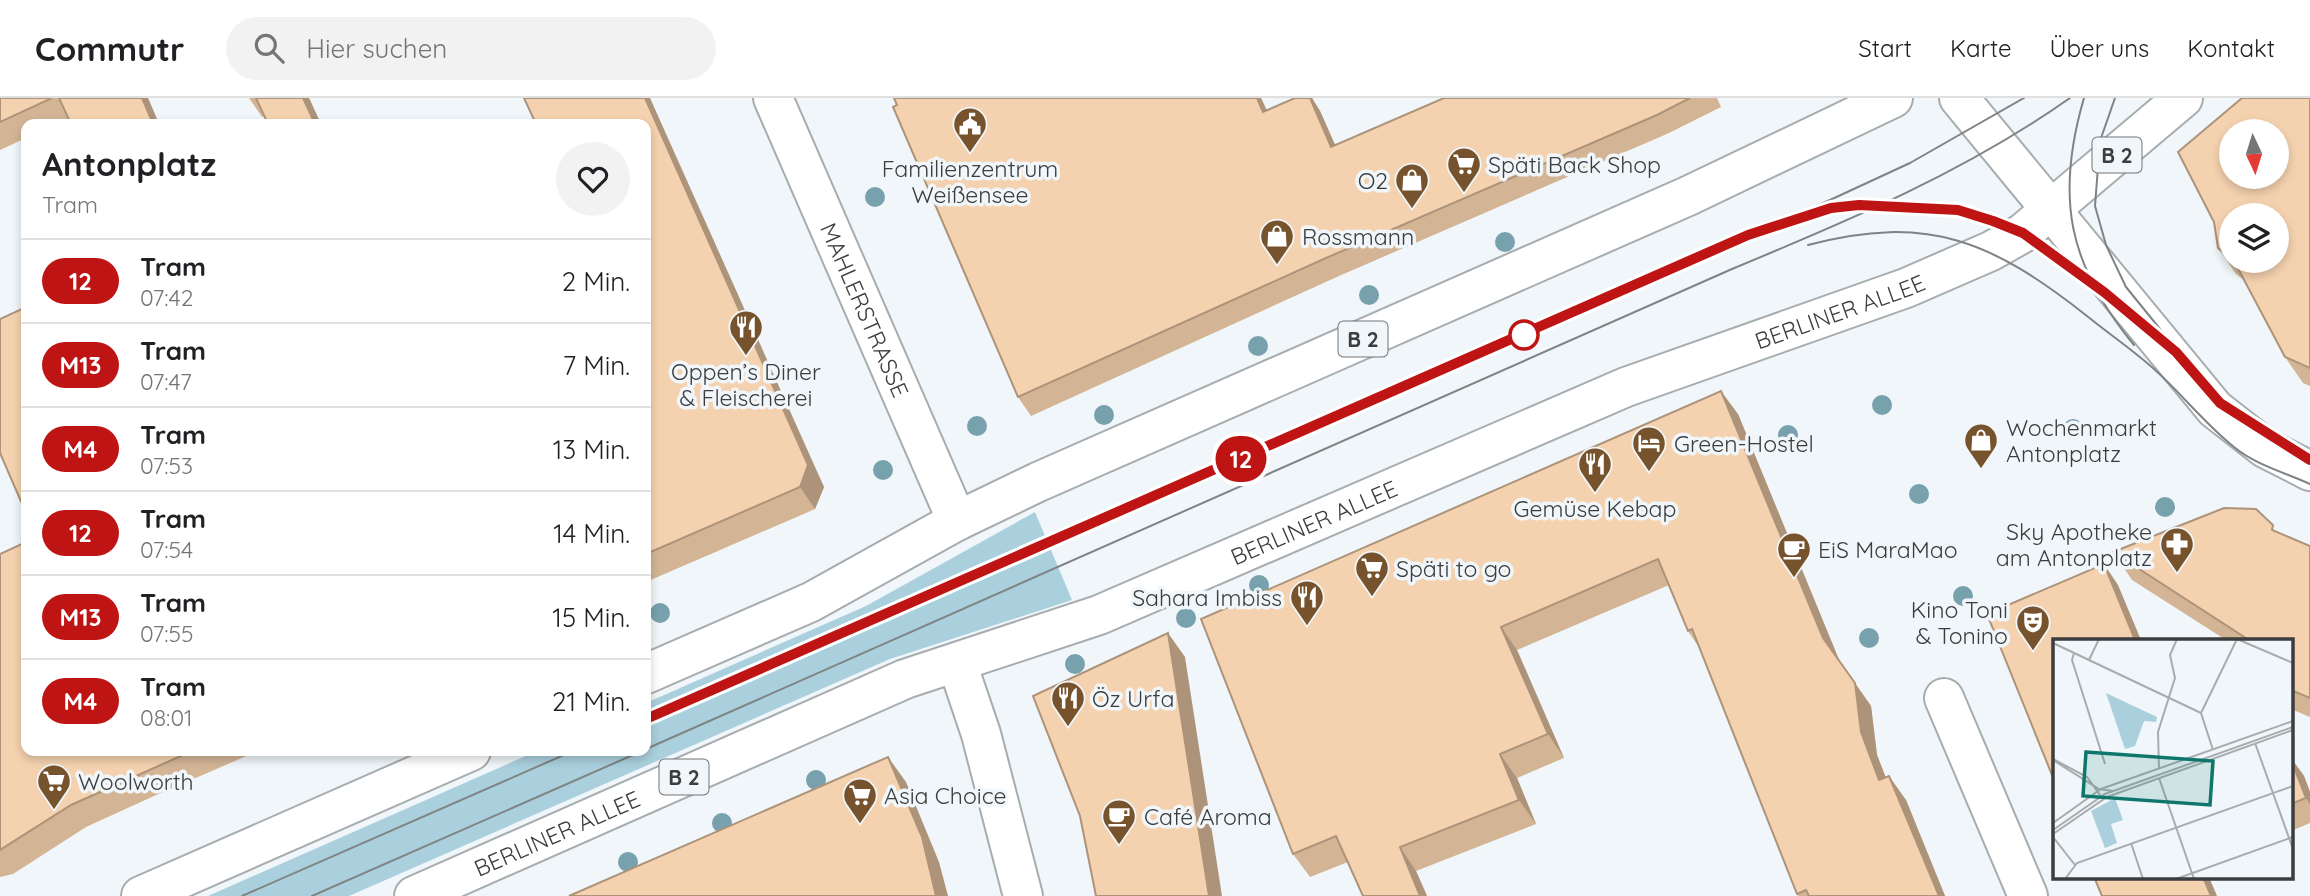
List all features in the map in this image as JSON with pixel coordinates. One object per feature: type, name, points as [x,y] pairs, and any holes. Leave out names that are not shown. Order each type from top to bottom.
[{"type":"main road","name":"MAHLERSTRASSE","points":[[773,98],[957,521]]},
{"type":"main road","name":"B 2","points":[[651,672],[811,602],[957,521],[1063,471],[1777,156],[1893,98]]},
{"type":"main road","points":[[1959,98],[2216,409],[2257,443],[2310,471]]},
{"type":"main road","name":"BERLINER ALLEE","points":[[414,896],[905,680],[1099,615],[1626,387],[1906,288],[1991,251],[2023,233],[2183,98]]},
{"type":"main road","points":[[957,663],[981,734],[1023,896]]},
{"type":"main road","points":[[1944,698],[2028,896]]},
{"type":"main road","points":[[141,896],[460,756]]},
{"type":"shaded area","points":[[1035,512],[1072,600],[890,659],[349,896],[208,896],[526,756],[651,756],[651,701],[866,606]]},
{"type":"building","points":[[0,98],[52,98],[0,122]]},
{"type":"building","points":[[59,98],[142,98],[151,119],[69,119]]},
{"type":"building","points":[[256,98],[303,98],[313,119],[266,119]]},
{"type":"building","points":[[524,98],[645,98],[808,465],[800,487],[651,552],[651,119],[534,119]]},
{"type":"building","points":[[894,98],[1257,98],[1263,112],[1295,98],[1310,98],[1331,147],[1444,98],[1690,98],[1657,115],[1326,258],[1018,397],[893,107],[897,105]]},
{"type":"building","points":[[2242,98],[2310,98],[2310,368],[2285,357],[2240,273],[2289,273],[2289,203],[2219,203],[2219,249],[2214,222],[2178,152]]},
{"type":"building","points":[[21,309],[21,501],[0,453],[0,319]]},
{"type":"building","points":[[1721,391],[1823,638],[1855,683],[1861,732],[1879,780],[1889,776],[1939,896],[1809,896],[1806,890],[1797,894],[1692,629],[1688,631],[1658,559],[1501,627],[1548,734],[1500,754],[1519,800],[1400,847],[1420,896],[1363,896],[1336,836],[1293,854],[1201,619]]},
{"type":"building","points":[[2224,508],[2256,509],[2273,525],[2272,530],[2310,546],[2310,698],[2292,690],[2292,639],[2247,639],[2113,552]]},
{"type":"building","points":[[21,544],[21,756],[181,756],[71,805],[0,850],[0,554]]},
{"type":"building","points":[[2104,564],[2135,639],[2053,639],[2053,778],[1987,614]]},
{"type":"building","points":[[1168,633],[1209,896],[1096,896],[1080,816],[1033,696]]},
{"type":"building","points":[[888,757],[922,837],[936,896],[569,896]]},
{"type":"building","points":[[2292,763],[2306,798],[2292,804]]},
{"type":"building","points":[[2094,878],[2203,878],[2211,896],[2102,896]]},
{"type":"tram line","points":[[651,717],[1830,200],[1910,163],[2024,98]]},
{"type":"tram line","points":[[651,747],[1863,213],[1948,172],[2030,125],[2070,98]]},
{"type":"tram line","points":[[2084,98],[2070,167],[2073,229],[2094,287],[2134,345]]},
{"type":"tram line","points":[[2115,98],[2100,141],[2095,206],[2106,245],[2126,287],[2220,403],[2310,459]]},
{"type":"tram line","points":[[1819,212],[1868,204],[1924,205],[1952,209],[2003,224],[2024,234],[2063,260],[2176,352]]},
{"type":"tram line","name":"12","points":[[651,717],[1748,235],[1831,208],[1886,204],[1958,210],[2023,233],[2104,292],[2176,352],[2220,403],[2310,460]]},
{"type":"tram line","points":[[1808,245],[1889,232],[1925,234],[1958,241],[1989,253],[2021,269],[2053,290],[2138,355],[2213,429],[2242,453],[2310,484]]},
{"type":"tram line","points":[[242,896],[562,756]]},
{"type":"tram line","points":[[312,896],[631,756]]},
{"type":"place","name":"Familienzentrum Weißensee","points":[[970,154]]},
{"type":"place","name":"Späti Back Shop","points":[[1464,194]]},
{"type":"place","name":"O2","points":[[1412,210]]},
{"type":"place","name":"Rossmann","points":[[1277,266]]},
{"type":"place","name":"Oppen’s Diner & Fleischerei","points":[[746,357]]},
{"type":"place","name":"Wochenmarkt Antonplatz","points":[[1981,470]]},
{"type":"place","name":"Green-Hostel","points":[[1649,473]]},
{"type":"place","name":"Gemüse Kebap","points":[[1595,494]]},
{"type":"place","name":"Sky Apotheke am Antonplatz","points":[[2177,574]]},
{"type":"place","name":"EiS MaraMao","points":[[1794,579]]},
{"type":"place","name":"Späti to go","points":[[1372,598]]},
{"type":"place","name":"Sahara Imbiss","points":[[1307,627]]},
{"type":"place","name":"Kino Toni & Tonino","points":[[2033,652]]},
{"type":"place","name":"Öz Urfa","points":[[1068,728]]},
{"type":"place","name":"Woolworth","points":[[54,811]]},
{"type":"place","name":"Asia Choice","points":[[860,825]]},
{"type":"place","name":"Café Aroma","points":[[1119,846]]}]
